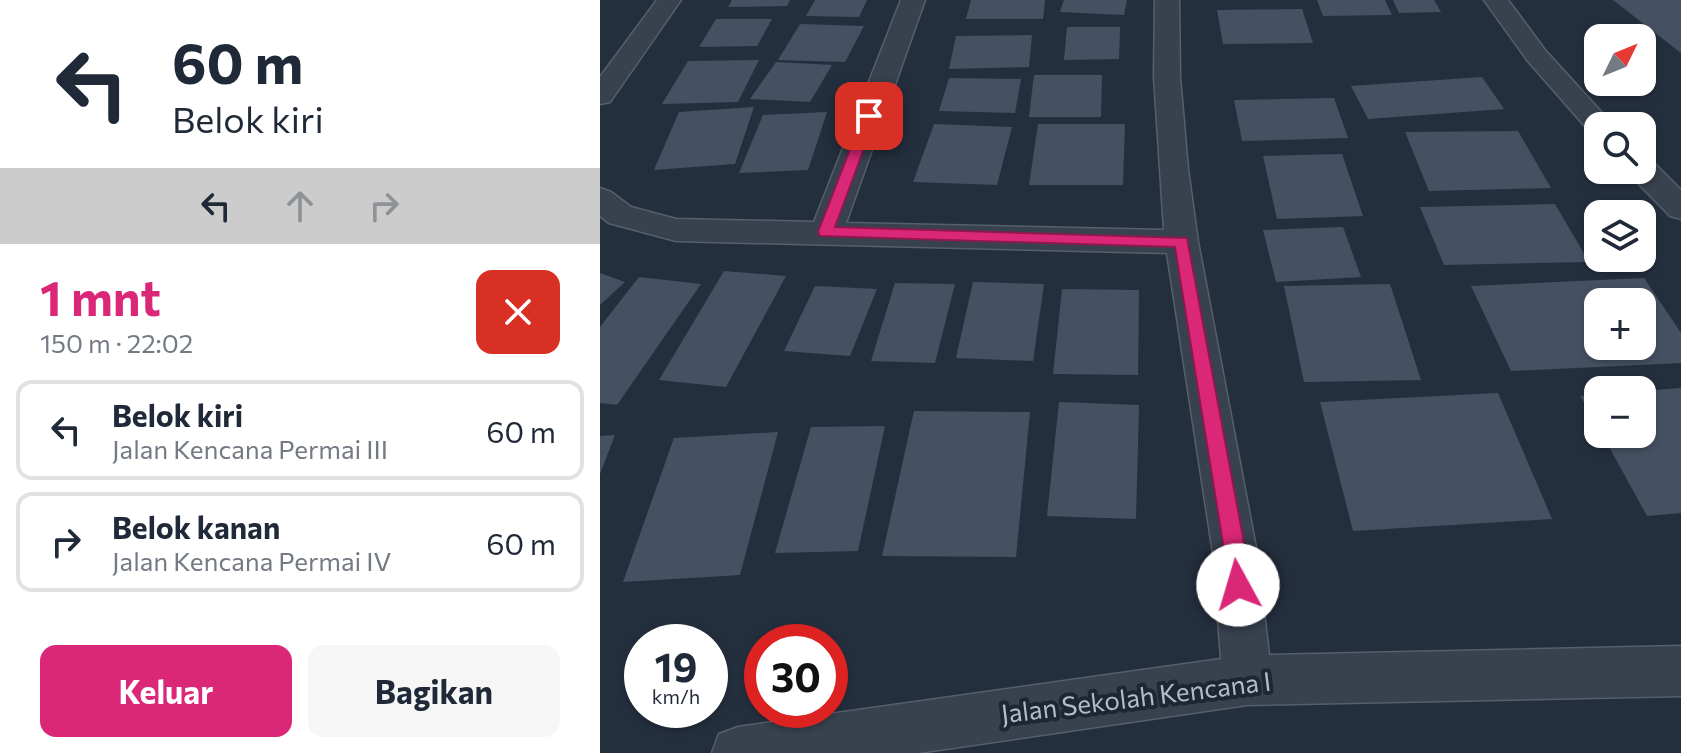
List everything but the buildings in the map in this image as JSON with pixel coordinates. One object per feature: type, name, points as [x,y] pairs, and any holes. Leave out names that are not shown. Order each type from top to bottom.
[{"type":"street","points":[[600,96],[669,0]]},
{"type":"street","points":[[826,232],[913,0]]},
{"type":"street","points":[[1167,0],[1169,108],[1182,242],[1235,553],[1247,680]]},
{"type":"street","points":[[1496,0],[1536,55],[1587,112]]},
{"type":"street","points":[[1656,183],[1681,208]]},
{"type":"street","points":[[600,199],[620,215],[676,230],[1182,242]]},
{"type":"street","name":"Jalan Sekolah Kencana I","points":[[738,753],[1247,680],[1681,671]]},
{"type":"route","points":[[869,116],[826,232],[1182,242],[1233,537],[1238,585]]}]
